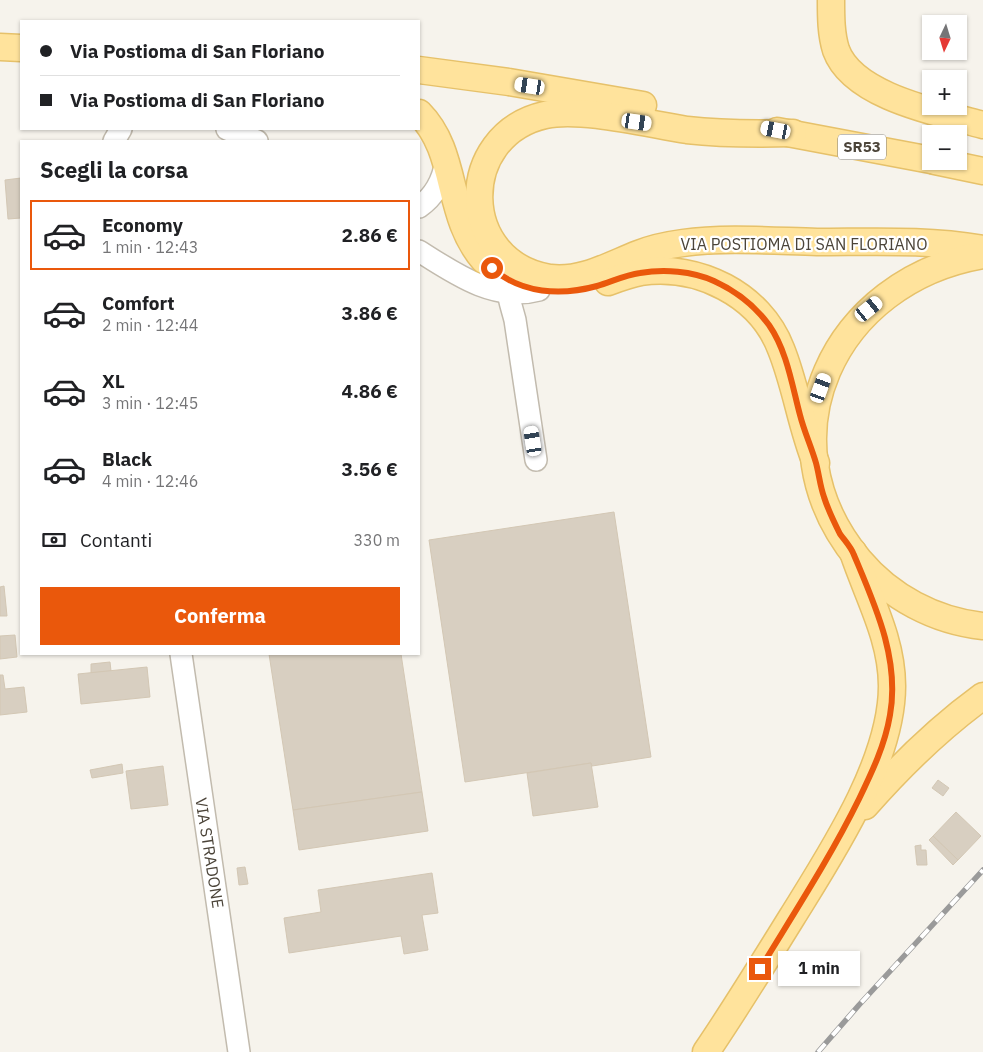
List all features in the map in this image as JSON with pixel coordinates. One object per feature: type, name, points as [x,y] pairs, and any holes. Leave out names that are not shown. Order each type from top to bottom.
[{"type":"main road","points":[[831,0],[832,32],[836,50],[840,59],[855,76],[889,95],[983,125]]},
{"type":"main road","points":[[0,47],[20,48]]},
{"type":"main road","name":"SR53","points":[[420,70],[545,88],[922,158]]},
{"type":"main road","name":"VIA POSTIOMA DI SAN FLORIANO","points":[[420,113],[436,135],[446,161],[455,203],[470,239],[487,263],[510,279],[539,290],[571,292],[635,274],[668,271],[699,275],[732,291],[748,302],[761,316],[778,342],[829,510],[839,532],[853,552],[878,579],[907,600],[940,616],[983,626]]},
{"type":"main road","points":[[510,279],[498,249],[486,231],[479,211],[479,190],[483,170],[497,146],[515,129],[531,120],[545,115],[573,113],[703,132],[793,134]]},
{"type":"main road","points":[[967,168],[983,171]]},
{"type":"main road","name":"VIA POSTIOMA DI SAN FLORIANO","points":[[510,279],[542,276],[564,278],[592,273],[660,247],[702,241],[934,242],[983,249]]},
{"type":"main road","name":"VIA POSTIOMA DI SAN FLORIANO","points":[[816,463],[814,426],[821,388],[836,352],[856,323],[882,298],[913,278],[948,263],[983,255]]},
{"type":"main road","name":"VIA POSTIOMA DI SAN FLORIANO","points":[[706,1052],[844,832],[880,751],[890,714],[891,662],[884,631],[853,552]]},
{"type":"main road","name":"VIA POSTIOMA DI SAN FLORIANO","points":[[844,832],[903,764],[951,720],[983,696]]},
{"type":"street","points":[[230,130],[254,140]]},
{"type":"street","points":[[420,206],[437,188],[446,161]]},
{"type":"street","points":[[420,252],[478,284],[510,279],[536,460]]},
{"type":"street","name":"VIA STRADONE","points":[[181,655],[239,1052]]},
{"type":"building","points":[[20,178],[20,218],[8,219],[5,180]]},
{"type":"building","points":[[614,512],[651,757],[592,766],[591,763],[465,782],[429,540]]},
{"type":"building","points":[[4,586],[7,616],[0,616],[0,587]]},
{"type":"building","points":[[15,635],[17,657],[0,659],[0,636]]},
{"type":"building","points":[[269,655],[401,655],[422,792],[293,810]]},
{"type":"building","points":[[110,662],[111,671],[91,673],[91,664]]},
{"type":"building","points":[[147,667],[150,697],[81,704],[78,674]]},
{"type":"building","points":[[0,675],[3,675],[5,689],[24,687],[27,712],[0,715]]},
{"type":"building","points":[[591,763],[598,807],[533,816],[527,773]]},
{"type":"building","points":[[122,764],[123,773],[92,778],[90,770]]},
{"type":"building","points":[[163,766],[168,805],[131,809],[126,771]]},
{"type":"building","points":[[938,780],[949,788],[943,796],[932,788]]},
{"type":"building","points":[[422,792],[428,831],[299,850],[293,810]]},
{"type":"building","points":[[956,812],[981,836],[958,860],[933,836]]},
{"type":"building","points":[[933,836],[958,860],[953,865],[929,840]]},
{"type":"building","points":[[921,845],[921,850],[926,850],[927,865],[917,865],[915,846]]},
{"type":"building","points":[[245,867],[248,884],[239,885],[237,868]]},
{"type":"building","points":[[432,873],[438,913],[422,915],[428,950],[404,954],[401,936],[289,953],[284,918],[321,912],[318,890]]},
{"type":"railway","points":[[818,1052],[983,870]]},
{"type":"route","points":[[492,268],[503,277],[523,286],[555,292],[571,292],[635,274],[649,272],[668,271],[699,275],[721,284],[748,302],[768,325],[781,349],[809,447],[816,463],[824,499],[839,532],[853,552],[884,631],[891,662],[892,686],[890,714],[877,760],[844,832],[760,969]]}]
